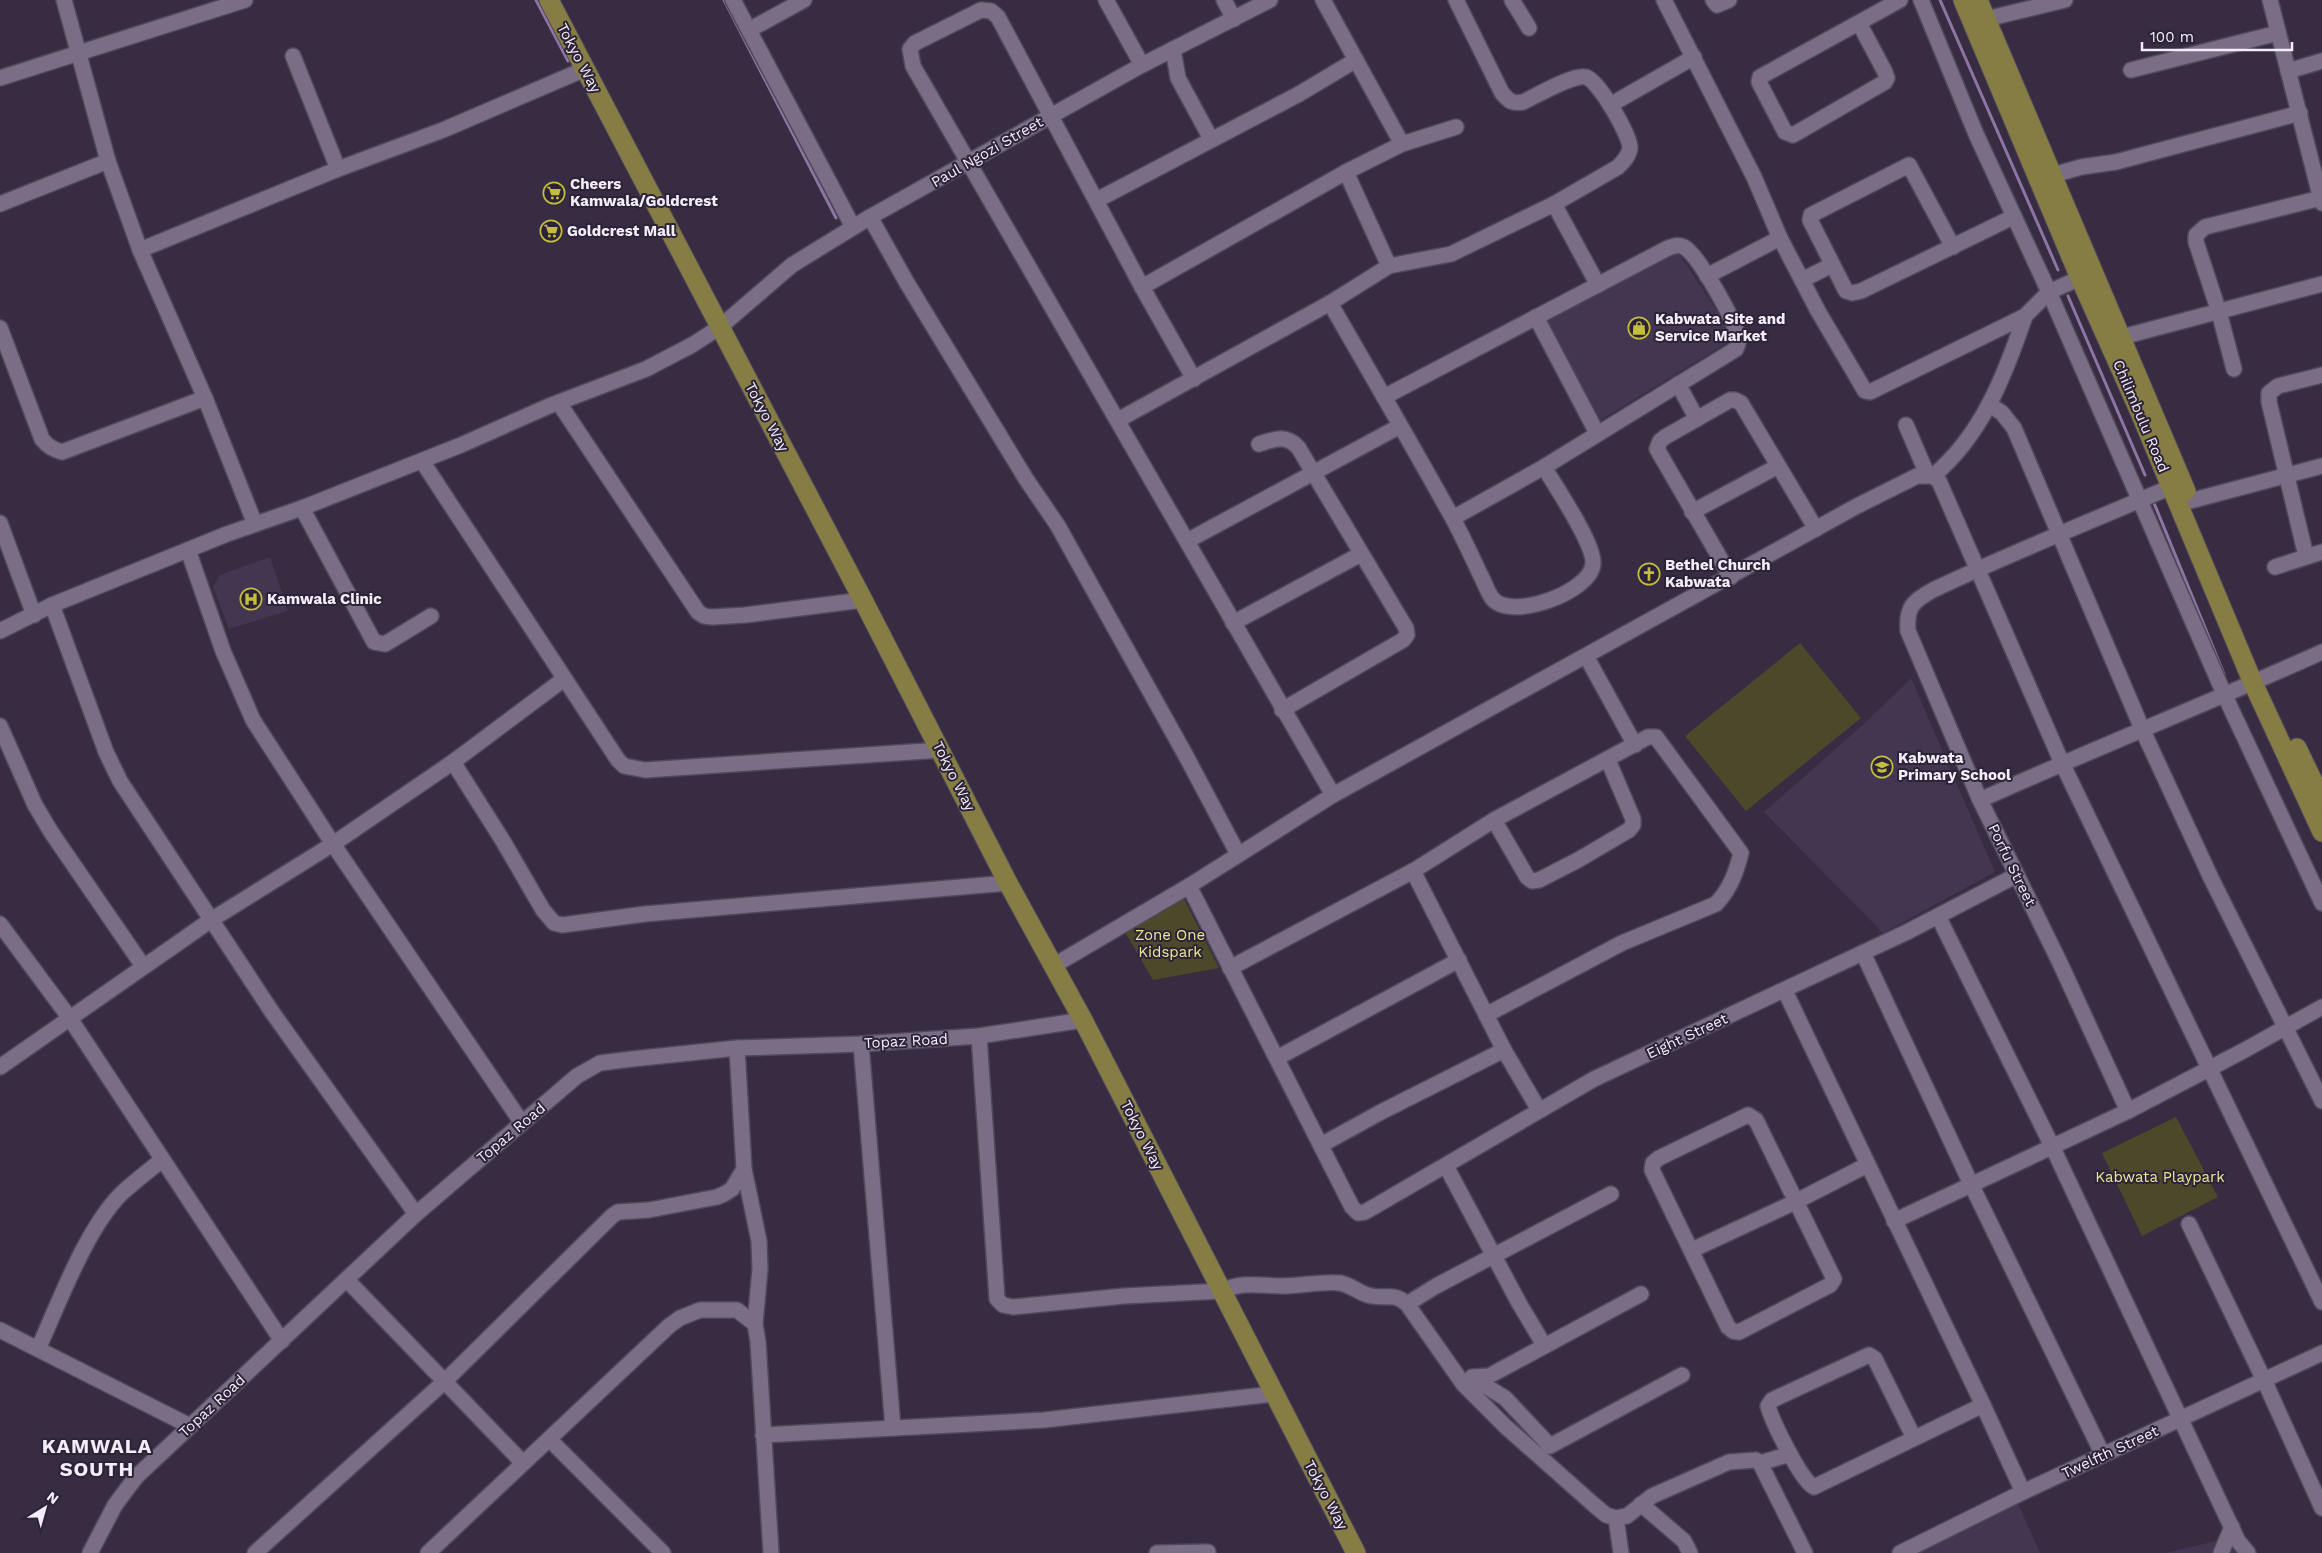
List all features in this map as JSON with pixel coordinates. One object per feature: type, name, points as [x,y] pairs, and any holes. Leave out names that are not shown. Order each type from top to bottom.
[{"type":"main road","name":"Tokyo Way","points":[[549,0],[941,750],[1008,883],[1082,1020],[1356,1553]]},
{"type":"main road","name":"Chilimbulu Road","points":[[1962,0],[2080,278],[2258,680],[2322,832]]},
{"type":"main road","name":"Chilimbulu Road","points":[[1978,0],[2122,336],[2190,502],[2258,680],[2322,800]]},
{"type":"street","points":[[64,0],[108,161],[140,250],[205,398],[255,524]]},
{"type":"street","points":[[0,78],[245,0]]},
{"type":"street","points":[[733,0],[853,227]]},
{"type":"street","points":[[749,30],[804,0]]},
{"type":"street","points":[[1106,0],[1142,65]]},
{"type":"street","points":[[1224,0],[1234,19]]},
{"type":"street","name":"Paul Ngozi Street","points":[[0,631],[52,605],[188,550],[422,461],[559,403],[646,369],[692,345],[720,327],[792,265],[853,227],[1142,65],[1270,0]]},
{"type":"street","points":[[1323,0],[1402,144]]},
{"type":"street","points":[[1512,0],[1529,28]]},
{"type":"street","points":[[1664,0],[1754,177],[1780,238],[1865,391],[1870,392],[1955,352],[2024,316],[2049,292],[2080,278]]},
{"type":"street","points":[[1713,0],[1718,5],[1728,0]]},
{"type":"street","points":[[1859,23],[1885,72],[1887,78],[1885,82],[1793,135],[1785,132],[1759,82],[1760,77],[1900,0]]},
{"type":"street","points":[[1921,0],[2013,217],[2049,292],[2225,696],[2322,903]]},
{"type":"street","points":[[1986,19],[2064,0]]},
{"type":"street","points":[[2234,369],[2219,312],[2196,242],[2196,235],[2199,230],[2321,201],[2317,166],[2288,71],[2270,0]]},
{"type":"street","points":[[1118,420],[1330,303],[1389,266],[1451,254],[1554,204],[1618,167],[1625,159],[1630,149],[1628,139],[1610,105],[1594,82],[1586,77],[1576,77],[1523,102],[1515,104],[1508,101],[1502,93],[1462,2]]},
{"type":"street","points":[[1194,379],[1142,287],[1006,28],[998,17],[991,12],[981,10],[915,43],[910,49],[913,66],[1333,796]]},
{"type":"street","points":[[2131,70],[2278,33]]},
{"type":"street","points":[[1173,49],[1178,78],[1211,139]]},
{"type":"street","points":[[293,56],[338,169]]},
{"type":"street","points":[[1610,105],[1694,57]]},
{"type":"street","points":[[1097,200],[1299,94],[1356,60]]},
{"type":"street","points":[[2288,71],[2322,61]]},
{"type":"street","points":[[140,250],[338,169],[443,130],[585,69]]},
{"type":"street","points":[[2053,175],[2080,167],[2116,162],[2300,113]]},
{"type":"street","points":[[1142,287],[1346,172],[1402,144],[1456,127]]},
{"type":"street","points":[[0,204],[108,161]]},
{"type":"street","points":[[1953,247],[1910,166],[1906,164],[1811,215],[1810,220],[1832,265],[1846,291],[1852,293],[1861,291],[1953,247],[2013,217]]},
{"type":"street","points":[[1346,172],[1389,266]]},
{"type":"street","points":[[1554,204],[1598,285]]},
{"type":"street","points":[[870,217],[907,284],[1026,479],[1058,526],[1186,756],[1238,854]]},
{"type":"street","points":[[1707,276],[1780,238]]},
{"type":"street","points":[[1384,397],[1676,245],[1683,247],[1695,258],[1707,276],[1736,332],[1738,344],[1736,349],[1544,466],[1452,518]]},
{"type":"street","points":[[1802,280],[1832,265]]},
{"type":"street","points":[[2122,336],[2322,284]]},
{"type":"street","points":[[1330,303],[1452,518],[1492,598],[1499,604],[1506,606],[1530,606],[1554,599],[1576,586],[1590,574],[1593,564],[1592,555],[1584,536],[1544,466]]},
{"type":"street","points":[[1053,966],[1189,886],[1333,796],[1731,577],[1816,528],[1904,481],[1930,475],[1956,455],[1974,431],[1990,404],[2012,353],[2024,316]]},
{"type":"street","points":[[1536,317],[1597,433]]},
{"type":"street","points":[[0,328],[42,439],[47,446],[54,450],[62,452],[205,398]]},
{"type":"street","points":[[2306,556],[2286,477],[2269,402],[2269,393],[2278,386],[2322,375]]},
{"type":"street","points":[[1678,384],[1697,419]]},
{"type":"street","points":[[1731,577],[1657,449],[1665,437],[1730,400],[1741,403],[1816,528]]},
{"type":"street","points":[[559,403],[698,612],[704,616],[744,615],[863,600]]},
{"type":"street","points":[[1990,404],[2002,413],[2014,428],[2143,731],[2211,878],[2322,1101]]},
{"type":"street","points":[[1906,425],[1930,475],[1939,481],[1979,568],[2062,763],[2322,1302]]},
{"type":"street","points":[[1187,541],[1400,426]]},
{"type":"street","points":[[1259,444],[1282,438],[1290,439],[1298,447],[1406,628],[1407,635],[1403,640],[1282,710]]},
{"type":"street","points":[[422,461],[564,680],[624,766],[638,770],[941,750]]},
{"type":"street","points":[[1692,512],[1778,466]]},
{"type":"street","points":[[2190,502],[2322,466]]},
{"type":"street","points":[[1979,568],[2171,487]]},
{"type":"street","points":[[302,508],[374,642],[385,644],[431,616]]},
{"type":"street","points":[[0,523],[34,615]]},
{"type":"street","points":[[188,550],[223,651],[253,720],[333,844],[522,1123]]},
{"type":"street","points":[[2275,567],[2322,552]]},
{"type":"street","points":[[1233,623],[1361,554]]},
{"type":"street","name":"Porfu Street","points":[[1979,568],[1920,597],[1911,606],[1907,615],[1908,631],[1980,800],[2060,963],[2128,1111]]},
{"type":"street","points":[[52,605],[113,768],[210,920],[272,1012],[416,1214]]},
{"type":"street","points":[[1980,800],[2062,763],[2225,696],[2322,652]]},
{"type":"street","points":[[1586,656],[1635,745]]},
{"type":"street","points":[[0,1067],[210,920],[333,844],[453,762],[564,680]]},
{"type":"street","points":[[0,726],[35,805],[51,832],[143,966]]},
{"type":"street","points":[[1230,968],[1413,871],[1494,820],[1648,737],[1656,737],[1741,853],[1735,876],[1725,894],[1716,904],[1622,943],[1486,1015]]},
{"type":"street","points":[[1494,820],[1527,877],[1532,881],[1539,880],[1570,864],[1629,830],[1633,825],[1634,819],[1608,760]]},
{"type":"street","points":[[453,762],[543,910],[554,923],[562,925],[645,914],[1008,883]]},
{"type":"street","points":[[1413,871],[1504,1050],[1539,1110]]},
{"type":"street","name":"Eight Street","points":[[1321,1145],[1352,1207],[1358,1213],[1365,1212],[1594,1079],[1863,953],[2017,875]]},
{"type":"street","points":[[1189,886],[1321,1145],[1504,1050]]},
{"type":"street","points":[[1938,916],[2052,1146],[2238,1541],[2248,1553]]},
{"type":"street","points":[[0,924],[69,1017],[282,1341]]},
{"type":"street","points":[[1863,953],[1971,1184],[2103,1455]]},
{"type":"street","points":[[1277,1058],[1459,960]]},
{"type":"street","points":[[1785,990],[1983,1405],[2022,1492]]},
{"type":"street","points":[[1894,1221],[2128,1111],[2210,1069],[2322,1007]]},
{"type":"street","name":"Topaz Road","points":[[90,1553],[124,1491],[136,1477],[416,1214],[576,1076],[600,1064],[738,1048],[861,1044],[978,1036],[1082,1020]]},
{"type":"street","points":[[978,1036],[996,1299],[1003,1305],[1012,1307],[1124,1296],[1222,1290],[1248,1284],[1281,1286],[1340,1283],[1356,1288],[1368,1296],[1381,1297],[1392,1295],[1399,1297],[1407,1304],[1464,1385],[1505,1426],[1606,1515],[1616,1518],[1627,1516],[1652,1496],[1728,1462],[1756,1460],[1760,1463],[1805,1553]]},
{"type":"street","points":[[861,1044],[894,1428]]},
{"type":"street","points":[[738,1048],[744,1169],[759,1241],[760,1268],[755,1324],[758,1342],[771,1553]]},
{"type":"street","points":[[1748,1115],[1756,1120],[1834,1279],[1830,1285],[1739,1332],[1733,1331],[1728,1326],[1692,1250],[1652,1170],[1653,1163],[1659,1158],[1748,1115]]},
{"type":"street","points":[[38,1348],[89,1240],[104,1215],[120,1195],[162,1160]]},
{"type":"street","points":[[1692,1250],[1795,1202],[1867,1165]]},
{"type":"street","points":[[1446,1166],[1493,1256],[1544,1345]]},
{"type":"street","points":[[255,1553],[444,1382],[612,1216],[618,1212],[650,1210],[724,1194],[729,1192],[744,1169]]},
{"type":"street","points":[[1407,1304],[1436,1286],[1611,1194]]},
{"type":"street","points":[[2189,1224],[2264,1380],[2322,1508]]},
{"type":"street","points":[[347,1280],[523,1464]]},
{"type":"street","points":[[1474,1378],[1489,1376],[1641,1294]]},
{"type":"street","points":[[436,1550],[549,1439],[669,1326],[680,1318],[700,1310],[737,1310],[755,1324]]},
{"type":"street","points":[[0,1330],[190,1426]]},
{"type":"street","points":[[1440,1351],[1464,1373],[1505,1398],[1550,1446],[1682,1375]]},
{"type":"street","name":"Twelfth Street","points":[[1900,1553],[2022,1492],[2182,1420],[2322,1353]]},
{"type":"street","points":[[1914,1438],[1875,1359],[1870,1355],[1772,1400],[1768,1406],[1790,1454],[1809,1485],[1814,1487],[1983,1405]]},
{"type":"street","points":[[763,1436],[1044,1420],[1273,1394]]},
{"type":"street","points":[[549,1439],[663,1553]]},
{"type":"street","points":[[1760,1463],[1790,1454]]},
{"type":"street","points":[[1641,1504],[1684,1541],[1690,1553]]},
{"type":"street","points":[[1616,1518],[1621,1553]]},
{"type":"street","points":[[2221,1553],[2232,1527]]},
{"type":"street","points":[[1157,1553],[1208,1552]]},
{"type":"shaded area","name":"Kabwata Site and Service Market","points":[[1678,252],[1735,338],[1599,421],[1544,317]]},
{"type":"shaded area","name":"Kamwala Clinic","points":[[270,557],[288,611],[229,629],[213,587],[220,575]]},
{"type":"shaded area","name":"Kabwata Primary School","points":[[1911,678],[1995,872],[1883,933],[1764,812],[1866,722]]},
{"type":"shaded area","points":[[2017,1501],[2040,1553],[1917,1553]]},
{"type":"shaded area","points":[[2216,1541],[2238,1553],[2165,1553]]},
{"type":"green space","points":[[1800,643],[1861,718],[1746,811],[1685,736]]},
{"type":"green space","name":"Zone One Kidspark","points":[[1183,897],[1219,968],[1153,980],[1125,932]]},
{"type":"green space","name":"Kabwata Playpark","points":[[2176,1117],[2218,1197],[2142,1236],[2102,1153]]},
{"type":"waterway","points":[[536,0],[568,61]]},
{"type":"waterway","points":[[724,0],[836,218]]},
{"type":"waterway","points":[[1940,0],[2058,270]]},
{"type":"waterway","points":[[2068,296],[2145,475]]},
{"type":"waterway","points":[[2154,503],[2224,674]]},
{"type":"place","name":"Cheers Kamwala/Goldcrest","points":[[554,193]]},
{"type":"place","name":"Goldcrest Mall","points":[[551,231]]},
{"type":"place","name":"Kabwata Site and Service Market","points":[[1639,328]]},
{"type":"place","name":"Bethel Church Kabwata","points":[[1649,574]]},
{"type":"place","name":"Kamwala Clinic","points":[[251,599]]},
{"type":"place","name":"Kabwata Primary School","points":[[1882,767]]},
{"type":"district","name":"KAMWALA SOUTH","points":[[97,1458]]}]
